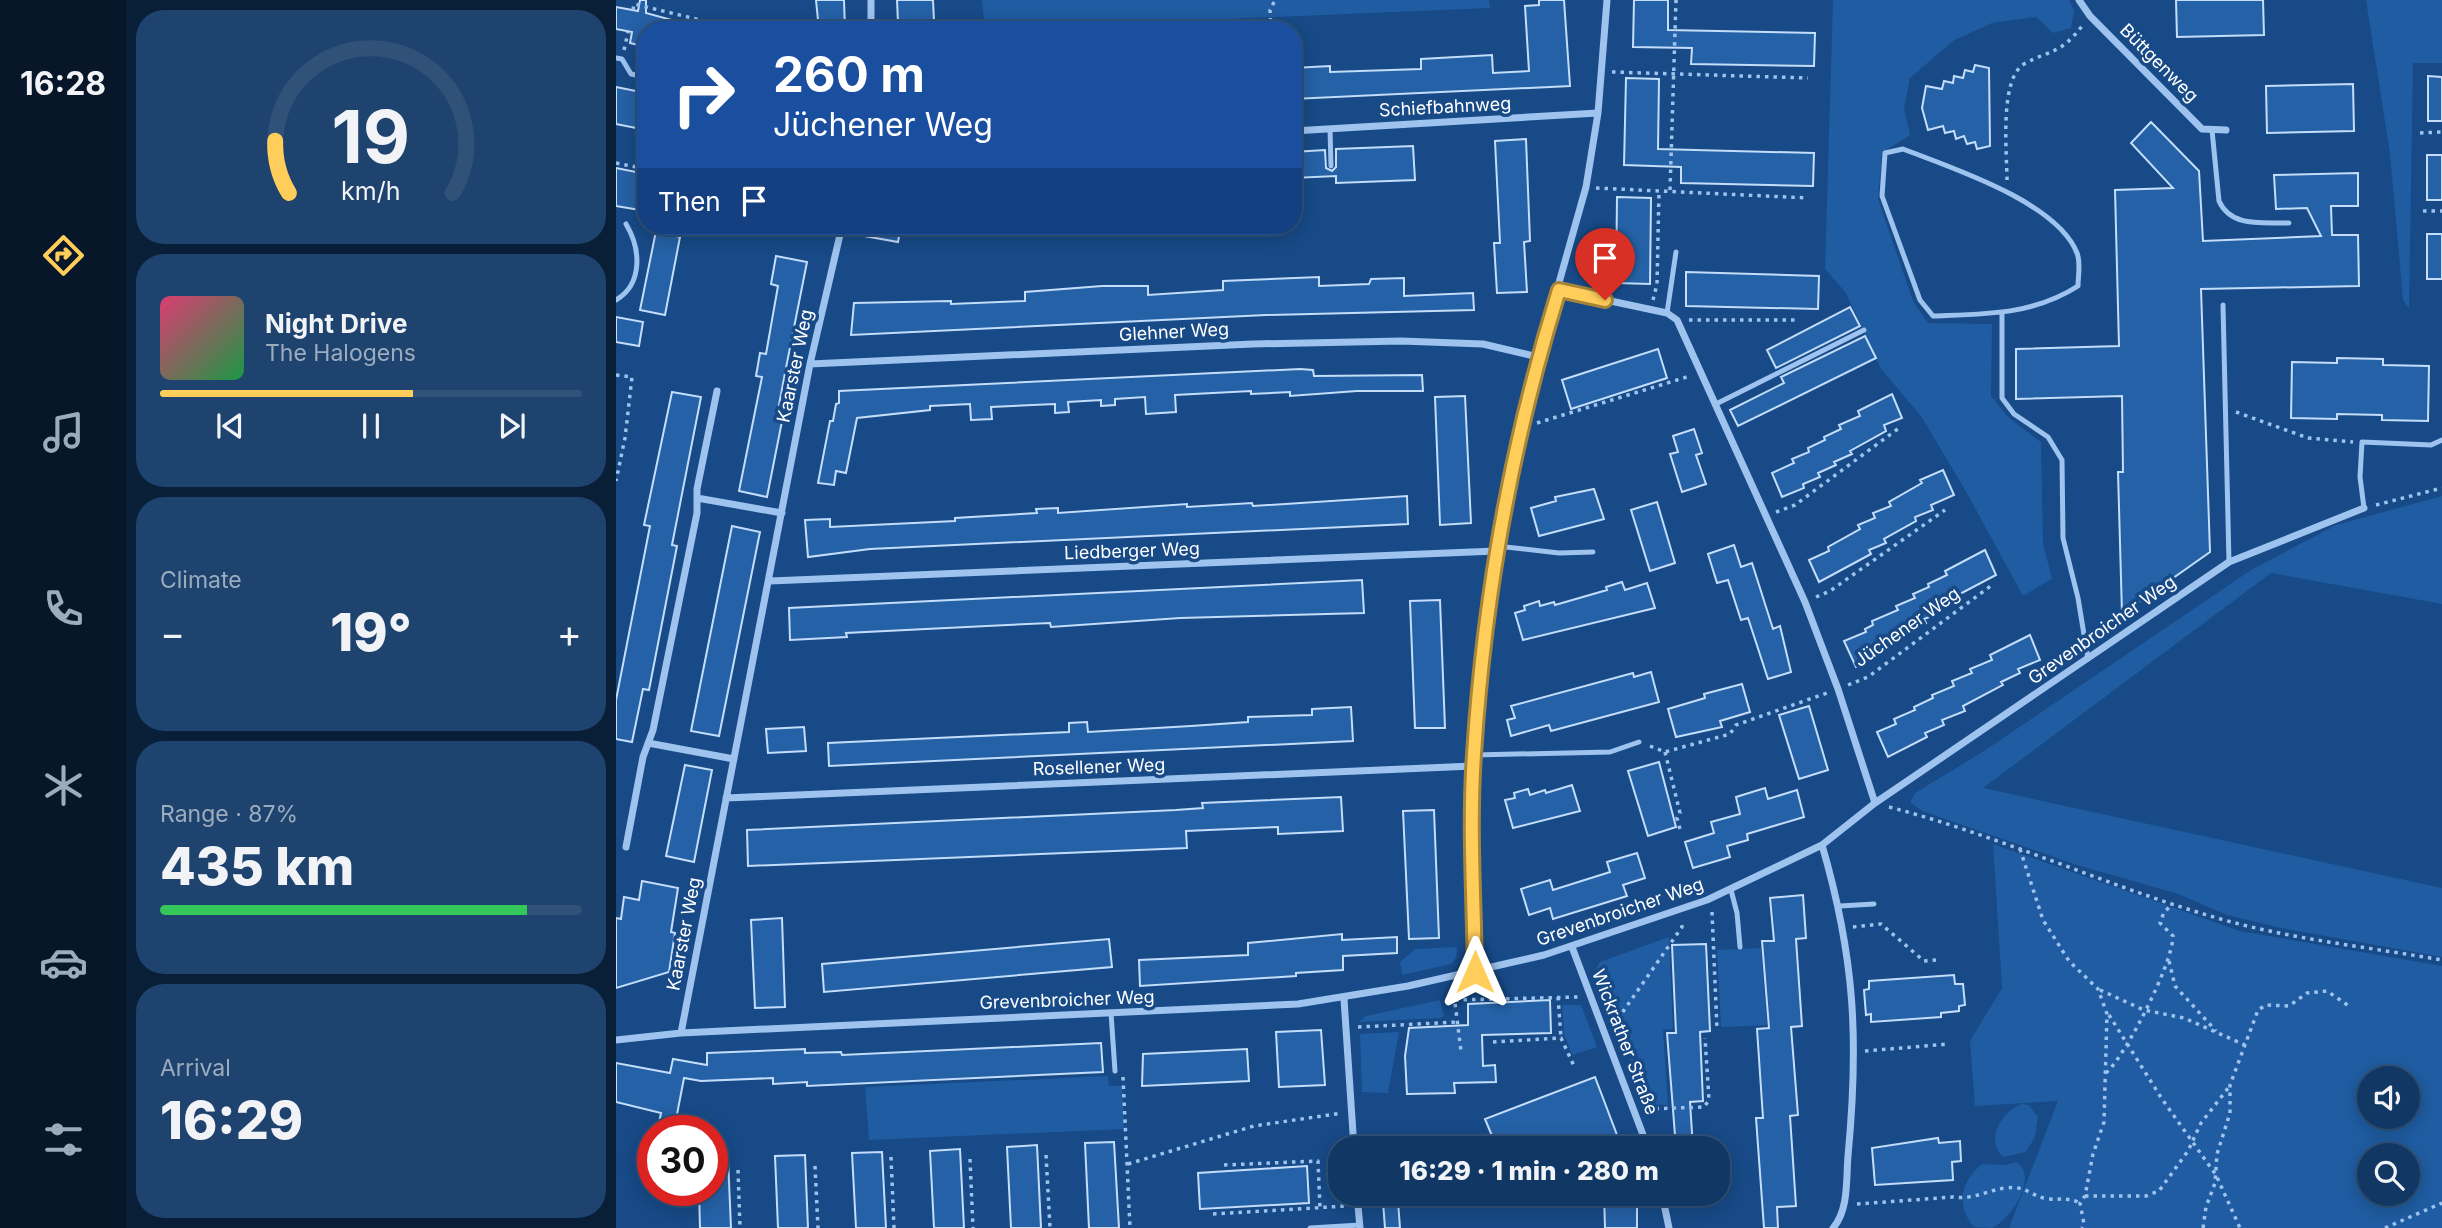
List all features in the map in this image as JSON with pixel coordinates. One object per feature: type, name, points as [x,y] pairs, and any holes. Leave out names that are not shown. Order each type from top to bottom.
[{"type":"street","points":[[871,0],[871,21]]},
{"type":"street","points":[[1475,972],[1473,766],[1496,549],[1538,357],[1586,187],[1598,113],[1607,0]]},
{"type":"street","name":"Büttgenweg","points":[[2078,0],[2090,16],[2202,129],[2212,130]]},
{"type":"street","name":"Schiefbahnweg","points":[[1302,131],[1598,113]]},
{"type":"street","points":[[2212,130],[2226,130]]},
{"type":"street","name":"Kaarster Weg","points":[[681,1033],[810,364],[840,235]]},
{"type":"street","name":"Jüchener Weg","points":[[1559,290],[1667,313],[1677,320],[1768,515],[1805,602],[1838,689],[1875,803]]},
{"type":"street","name":"Glehner Weg","points":[[810,364],[1401,341],[1483,344],[1538,357]]},
{"type":"street","points":[[626,847],[695,527],[697,498],[717,391]]},
{"type":"street","points":[[697,498],[782,513]]},
{"type":"street","name":"Grevenbroicher Weg","points":[[616,1040],[681,1033],[1215,1010],[1344,999],[1475,972],[1572,947],[1707,900],[1822,845],[1875,803],[2229,562],[2364,508]]},
{"type":"street","name":"Liedberger Weg","points":[[770,581],[1496,549]]},
{"type":"street","points":[[648,743],[734,760]]},
{"type":"street","name":"Rosellener Weg","points":[[726,798],[1473,766]]},
{"type":"street","points":[[1822,845],[1840,906],[1856,1052],[1844,1205],[1833,1228]]},
{"type":"street","name":"Wickrather Straße","points":[[1572,947],[1644,1136]]},
{"type":"street","points":[[1344,999],[1353,1136]]},
{"type":"street","points":[[1358,1206],[1360,1226]]},
{"type":"street","points":[[1664,1206],[1669,1228]]},
{"type":"lane","points":[[619,59],[631,74],[637,75]]},
{"type":"lane","points":[[1330,129],[1331,166]]},
{"type":"lane","points":[[2212,130],[2219,201],[2223,211],[2230,218],[2244,221],[2289,223]]},
{"type":"lane","points":[[1903,149],[2007,190],[2066,233],[2078,256],[2078,286],[2056,300],[2002,314],[1933,316],[1920,300],[1882,196],[1885,153],[1903,149]]},
{"type":"lane","points":[[616,300],[625,295],[634,281],[638,260],[626,224]]},
{"type":"lane","points":[[1667,313],[1676,252]]},
{"type":"lane","points":[[2223,305],[2229,562]]},
{"type":"lane","points":[[2002,314],[2002,398],[2014,414],[2048,437],[2062,460],[2063,538],[2078,598],[2088,659]]},
{"type":"lane","points":[[1716,404],[1864,330]]},
{"type":"lane","points":[[2364,508],[2360,477],[2362,442],[2431,444],[2442,440]]},
{"type":"lane","points":[[1496,549],[1593,552]]},
{"type":"lane","points":[[1474,755],[1610,752],[1639,742]]},
{"type":"lane","points":[[1731,890],[1737,913],[1740,947]]},
{"type":"lane","points":[[1840,906],[1874,904]]},
{"type":"lane","points":[[1111,1013],[1115,1071]]},
{"type":"lane","points":[[1310,1228],[1360,1226]]},
{"type":"path","points":[[1271,21],[1270,10],[1275,0]]},
{"type":"path","points":[[1670,191],[1676,0]]},
{"type":"path","points":[[633,10],[634,4],[705,21]]},
{"type":"path","points":[[2007,190],[2007,102],[2014,76],[2026,64],[2050,55],[2067,44],[2090,16]]},
{"type":"path","points":[[619,59],[628,32]]},
{"type":"path","points":[[1602,71],[1808,78]]},
{"type":"path","points":[[2420,132],[2442,132]]},
{"type":"path","points":[[616,163],[637,167]]},
{"type":"path","points":[[1586,187],[1808,198]]},
{"type":"path","points":[[1651,309],[1657,284],[1659,191]]},
{"type":"path","points":[[2423,211],[2442,211]]},
{"type":"path","points":[[1677,320],[1795,320]]},
{"type":"path","points":[[1523,428],[1702,372]]},
{"type":"path","points":[[616,374],[632,377],[616,481]]},
{"type":"path","points":[[2224,408],[2308,438],[2362,442]]},
{"type":"path","points":[[1768,515],[1795,505],[1899,428]]},
{"type":"path","points":[[2364,508],[2442,488]]},
{"type":"path","points":[[1805,602],[1830,591],[1945,510]]},
{"type":"path","name":"Jüchener Weg","points":[[1838,689],[1868,677],[1992,585]]},
{"type":"path","points":[[1639,742],[1665,752],[1730,734],[1736,725],[1838,689]]},
{"type":"path","points":[[1665,752],[1680,813],[1676,818],[1681,833]]},
{"type":"path","points":[[1875,803],[2019,848],[2173,904],[2238,924],[2442,960]]},
{"type":"path","points":[[2019,848],[2043,920],[2054,940],[2068,961],[2098,989],[2144,1010],[2184,1018],[2245,1045]]},
{"type":"path","points":[[1707,900],[1712,912],[1717,1029]]},
{"type":"path","points":[[2105,1074],[2128,1046],[2168,959],[2173,936],[2160,923],[2164,912],[2173,904]]},
{"type":"path","points":[[1606,1037],[1682,927],[1677,910]]},
{"type":"path","points":[[1843,927],[1881,924],[1924,961],[1937,960]]},
{"type":"path","points":[[2168,959],[2175,986],[2217,1033]]},
{"type":"path","points":[[1452,977],[1461,1051]]},
{"type":"path","points":[[2098,989],[2108,1014],[2128,1046],[2216,1175],[2239,1228]]},
{"type":"path","points":[[2085,1196],[2153,1194],[2165,1184],[2230,1086],[2261,1007],[2289,1006],[2307,993],[2327,990],[2349,1006]]},
{"type":"path","points":[[1455,1000],[1591,996]]},
{"type":"path","points":[[1558,997],[1561,1038],[1574,1066]]},
{"type":"path","points":[[2085,1227],[2080,1203],[2085,1196],[2093,1154],[2104,1122],[2108,1014]]},
{"type":"path","points":[[1346,1028],[1458,1022]]},
{"type":"path","points":[[1493,1042],[1561,1038]]},
{"type":"path","points":[[1635,1113],[1645,1109],[1704,1107],[1709,1100],[1705,1038]]},
{"type":"path","points":[[1856,1052],[1948,1044]]},
{"type":"path","points":[[1123,1068],[1130,1228]]},
{"type":"path","points":[[2203,1228],[2216,1175],[2217,1154],[2230,1113],[2230,1086]]},
{"type":"path","points":[[1128,1164],[1254,1126],[1351,1112]]},
{"type":"path","points":[[1046,1155],[1050,1228]]},
{"type":"path","points":[[891,1157],[894,1228]]},
{"type":"path","points":[[970,1159],[973,1228]]},
{"type":"path","points":[[1224,1165],[1318,1161],[1320,1208]]},
{"type":"path","points":[[815,1166],[818,1228]]},
{"type":"path","points":[[738,1170],[740,1228]]},
{"type":"path","points":[[1844,1205],[1953,1197],[1966,1199],[2011,1187],[2027,1189],[2042,1198],[2065,1198],[2080,1203]]},
{"type":"path","points":[[2385,1228],[2442,1203]]},
{"type":"path","points":[[1213,1214],[1345,1206]]},
{"type":"shaded area","points":[[982,0],[1489,0],[1490,8],[1177,21],[984,21]]},
{"type":"shaded area","points":[[1833,0],[2069,0],[2074,11],[2071,28],[2053,33],[2036,17],[1992,23],[1953,41],[1910,78],[1904,108],[1910,135],[1882,153],[1878,199],[1913,301],[1928,323],[1992,324],[1991,396],[2008,417],[2041,442],[2043,543],[2052,579],[2023,596],[1921,416],[1881,369],[1846,293],[1825,269]]},
{"type":"shaded area","points":[[2366,0],[2442,0],[2442,63],[2413,63],[2409,309],[2403,300],[2390,154]]},
{"type":"shaded area","points":[[2442,496],[2442,604],[2271,573],[1983,788],[2442,888],[2442,957],[2281,928],[2227,915],[2178,894],[2077,865],[1922,811],[1910,802],[1915,793],[1984,751],[2251,570],[2336,525]]},
{"type":"shaded area","points":[[1993,844],[2240,931],[2442,966],[2442,1228],[2009,1228],[2058,1101],[1975,1106],[1970,1041],[2002,988]]},
{"type":"shaded area","points":[[1669,937],[1673,1029],[1663,1030],[1668,1105],[1647,1104],[1596,969],[1600,962]]},
{"type":"shaded area","points":[[1457,947],[1456,958],[1451,964],[1402,975],[1400,962],[1415,949]]},
{"type":"shaded area","points":[[1761,948],[1767,1025],[1721,1027],[1717,950]]},
{"type":"shaded area","points":[[1440,1000],[1444,1016],[1441,1018],[1359,1022],[1366,1016]]},
{"type":"shaded area","points":[[1562,1005],[1581,1005],[1597,1047],[1572,1055],[1564,1034]]},
{"type":"shaded area","points":[[1399,1032],[1388,1093],[1362,1092],[1360,1034]]},
{"type":"shaded area","points":[[1108,1076],[1109,1086],[1122,1086],[1124,1129],[869,1140],[865,1087]]},
{"type":"shaded area","points":[[2022,1104],[2029,1105],[2038,1117],[2035,1137],[2026,1152],[2004,1157],[1995,1143],[1995,1135],[2002,1119]]},
{"type":"shaded area","points":[[2016,1162],[2023,1169],[2025,1178],[2020,1198],[2014,1208],[1992,1228],[1974,1227],[1964,1210],[1963,1202],[1969,1178],[1982,1164],[2005,1165]]},
{"type":"building","points":[[640,0],[646,0],[646,13],[675,21],[637,21],[637,45],[630,43],[632,32],[616,29],[616,7],[638,11]]},
{"type":"building","points":[[816,0],[844,0],[845,21],[818,21]]},
{"type":"building","points":[[897,0],[933,0],[934,21],[898,21]]},
{"type":"building","points":[[1539,0],[1564,0],[1570,86],[1302,99],[1302,68],[1330,66],[1330,72],[1421,69],[1421,59],[1492,55],[1493,73],[1529,71],[1525,6],[1539,5]]},
{"type":"building","points":[[1634,0],[1668,0],[1668,30],[1815,33],[1814,66],[1691,64],[1692,48],[1633,47]]},
{"type":"building","points":[[2176,0],[2263,0],[2264,35],[2177,37]]},
{"type":"building","points":[[1975,65],[1989,68],[1990,146],[1977,149],[1975,142],[1967,144],[1964,136],[1956,139],[1954,131],[1945,133],[1943,126],[1928,130],[1922,108],[1926,86],[1942,89],[1944,81],[1953,83],[1954,76],[1963,78],[1965,70],[1973,72]]},
{"type":"building","points":[[2428,76],[2442,77],[2442,121],[2428,121]]},
{"type":"building","points":[[1626,78],[1659,79],[1658,149],[1814,153],[1813,186],[1681,183],[1681,167],[1624,165]]},
{"type":"building","points":[[2353,84],[2354,131],[2267,133],[2266,86]]},
{"type":"building","points":[[616,87],[637,91],[637,128],[616,124]]},
{"type":"building","points":[[2151,122],[2199,171],[2203,241],[2321,236],[2307,208],[2276,209],[2274,175],[2358,173],[2358,206],[2331,206],[2332,235],[2358,235],[2359,286],[2201,289],[2210,552],[2122,614],[2118,472],[2123,472],[2122,396],[2016,399],[2016,349],[2119,346],[2115,190],[2173,188],[2131,143]]},
{"type":"building","points":[[1526,139],[1530,241],[1524,242],[1527,292],[1497,293],[1494,243],[1500,243],[1495,141]]},
{"type":"building","points":[[1413,146],[1415,180],[1336,183],[1336,176],[1302,178],[1302,151],[1325,150],[1326,168],[1332,171],[1336,167],[1336,149]]},
{"type":"building","points":[[2427,155],[2442,155],[2442,200],[2427,200]]},
{"type":"building","points":[[616,168],[637,172],[637,210],[616,206]]},
{"type":"building","points":[[1617,197],[1651,198],[1650,284],[1616,283]]},
{"type":"building","points":[[2427,234],[2442,234],[2442,279],[2427,279]]},
{"type":"building","points":[[655,235],[676,235],[680,237],[665,315],[640,310]]},
{"type":"building","points":[[858,235],[899,235],[898,242]]},
{"type":"building","points":[[776,256],[807,262],[779,405],[785,406],[767,497],[739,491],[762,377],[756,376],[760,353],[766,354],[778,286],[771,284]]},
{"type":"building","points":[[1686,272],[1819,276],[1818,309],[1686,306]]},
{"type":"building","points":[[1319,277],[1319,286],[1369,284],[1371,279],[1404,278],[1404,296],[1473,293],[1474,310],[1266,315],[851,335],[854,303],[951,301],[951,304],[1025,301],[1025,292],[1102,286],[1148,286],[1148,295],[1223,290],[1223,281]]},
{"type":"building","points":[[1850,307],[1860,326],[1776,368],[1767,350]]},
{"type":"building","points":[[616,317],[643,322],[639,346],[616,342]]},
{"type":"building","points":[[1865,336],[1876,358],[1738,426],[1730,410],[1784,383],[1781,377]]},
{"type":"building","points":[[1658,349],[1667,378],[1571,409],[1562,380]]},
{"type":"building","points":[[2337,358],[2383,359],[2383,365],[2429,366],[2428,421],[2382,420],[2382,415],[2337,414],[2337,419],[2291,418],[2292,362],[2337,363]]},
{"type":"building","points":[[1313,370],[1314,376],[1422,375],[1423,391],[1357,391],[1290,396],[1290,392],[1251,394],[1251,391],[1175,395],[1176,412],[1146,414],[1145,397],[1115,399],[1115,405],[1101,406],[1101,400],[1068,402],[1069,412],[1055,413],[1055,404],[991,407],[992,419],[971,420],[970,404],[930,406],[930,410],[857,418],[846,473],[836,471],[834,485],[818,483],[830,421],[833,421],[836,404],[839,403],[839,391]]},
{"type":"building","points":[[672,392],[701,397],[672,545],[677,546],[649,690],[643,689],[632,742],[616,739],[616,700],[650,526],[644,525]]},
{"type":"building","points":[[1892,394],[1902,418],[1884,425],[1886,431],[1850,451],[1852,454],[1834,462],[1836,465],[1818,473],[1820,477],[1803,484],[1804,488],[1782,497],[1772,473],[1794,463],[1792,459],[1809,452],[1808,448],[1841,429],[1839,425],[1860,416],[1858,411]]},
{"type":"building","points":[[1465,396],[1471,523],[1440,525],[1435,397]]},
{"type":"building","points":[[1694,429],[1702,453],[1696,455],[1706,484],[1682,492],[1670,454],[1678,452],[1673,436]]},
{"type":"building","points":[[1943,470],[1954,495],[1931,505],[1933,510],[1915,517],[1916,521],[1884,539],[1886,543],[1869,550],[1871,554],[1819,582],[1809,560],[1829,551],[1828,547],[1860,529],[1858,525],[1875,518],[1873,513],[1891,506],[1889,502],[1922,483],[1920,480]]},
{"type":"building","points":[[1594,489],[1604,519],[1539,536],[1531,508],[1556,501],[1555,497]]},
{"type":"building","points":[[1407,496],[1408,524],[870,549],[808,557],[805,520],[830,519],[830,527],[955,521],[955,518],[1037,513],[1036,509],[1058,508],[1058,513],[1187,504],[1187,507],[1252,503],[1253,506]]},
{"type":"building","points":[[1657,502],[1675,563],[1650,571],[1631,510]]},
{"type":"building","points":[[732,526],[760,532],[719,736],[691,731]]},
{"type":"building","points":[[1734,545],[1741,567],[1752,563],[1773,629],[1780,626],[1791,672],[1768,679],[1748,618],[1741,620],[1728,580],[1717,583],[1708,554]]},
{"type":"building","points":[[1985,550],[1996,575],[1956,596],[1958,600],[1939,609],[1940,613],[1924,619],[1926,623],[1893,642],[1894,646],[1875,654],[1877,658],[1856,667],[1844,641],[1866,632],[1865,629],[1873,625],[1872,621],[1898,610],[1896,606],[1915,598],[1913,594],[1947,575],[1945,571]]},
{"type":"building","points":[[1362,580],[1364,613],[1180,618],[1051,627],[1050,623],[846,633],[847,637],[790,640],[789,608]]},
{"type":"building","points":[[1622,582],[1625,590],[1647,583],[1655,608],[1523,640],[1515,613],[1525,610],[1524,606],[1539,601],[1540,606],[1554,602],[1555,605],[1607,590],[1606,587]]},
{"type":"building","points":[[1440,600],[1445,728],[1415,728],[1410,601]]},
{"type":"building","points":[[2030,635],[2040,660],[2018,669],[2020,673],[2001,682],[2003,685],[1963,706],[1965,711],[1942,720],[1944,725],[1925,733],[1927,737],[1888,757],[1877,732],[1896,724],[1894,719],[1915,710],[1914,707],[1933,698],[1932,695],[1954,686],[1952,681],[1972,673],[1970,669],[1992,660],[1990,655]]},
{"type":"building","points":[[1651,672],[1659,702],[1551,731],[1549,725],[1511,736],[1507,720],[1515,718],[1511,706],[1633,673],[1634,677]]},
{"type":"building","points":[[1742,684],[1750,712],[1720,721],[1722,727],[1676,737],[1668,709],[1705,698],[1704,694]]},
{"type":"building","points":[[1809,706],[1828,770],[1799,779],[1779,715]]},
{"type":"building","points":[[1351,707],[1353,741],[829,766],[828,743],[1069,732],[1069,723],[1087,722],[1088,732],[1191,726],[1248,722],[1248,717],[1312,715],[1312,709]]},
{"type":"building","points":[[804,727],[806,751],[768,753],[766,729]]},
{"type":"building","points":[[1659,762],[1676,827],[1648,836],[1628,771]]},
{"type":"building","points":[[685,765],[712,770],[694,862],[666,856]]},
{"type":"building","points":[[1572,785],[1580,811],[1513,828],[1505,800],[1515,798],[1514,793],[1528,789],[1530,795],[1545,790],[1546,793]]},
{"type":"building","points":[[1765,788],[1768,799],[1797,790],[1804,817],[1747,834],[1748,840],[1727,846],[1730,857],[1693,868],[1685,842],[1714,833],[1711,822],[1740,814],[1736,797]]},
{"type":"building","points":[[1341,797],[1343,831],[1278,834],[1278,827],[1186,831],[1187,848],[748,866],[747,830],[1176,810],[1203,808],[1202,803]]},
{"type":"building","points":[[1434,810],[1439,938],[1409,939],[1403,811]]},
{"type":"building","points":[[1637,853],[1645,878],[1623,885],[1627,896],[1553,919],[1550,908],[1529,915],[1521,889],[1550,880],[1553,890],[1610,872],[1607,862]]},
{"type":"building","points":[[642,881],[678,888],[671,932],[675,933],[669,972],[616,988],[616,918],[621,919],[624,897],[639,900]]},
{"type":"building","points":[[1803,895],[1806,938],[1796,939],[1802,1026],[1791,1027],[1798,1115],[1790,1116],[1796,1206],[1777,1207],[1778,1228],[1764,1228],[1756,1118],[1763,1118],[1757,1029],[1769,1028],[1762,941],[1774,941],[1770,898]]},
{"type":"building","points":[[782,918],[785,1007],[755,1008],[751,920]]},
{"type":"building","points":[[1342,934],[1342,940],[1397,937],[1397,953],[1343,956],[1343,970],[1296,973],[1296,976],[1140,986],[1139,960],[1248,955],[1248,943]]},
{"type":"building","points":[[1109,939],[1112,967],[824,992],[822,964]]},
{"type":"building","points":[[1706,944],[1710,1031],[1700,1032],[1703,1101],[1690,1102],[1692,1136],[1675,1136],[1667,1033],[1676,1033],[1672,945]]},
{"type":"building","points":[[1954,975],[1955,984],[1963,984],[1965,1005],[1959,1006],[1959,1011],[1941,1013],[1941,1017],[1871,1022],[1871,1014],[1866,1015],[1864,990],[1869,989],[1869,981]]},
{"type":"building","points":[[1550,1000],[1551,1033],[1482,1035],[1483,1066],[1495,1065],[1496,1082],[1454,1083],[1455,1093],[1407,1094],[1405,1056],[1409,1028],[1468,1025],[1468,1004]]},
{"type":"building","points":[[1321,1030],[1325,1085],[1279,1087],[1276,1032]]},
{"type":"building","points":[[1101,1043],[1103,1072],[807,1086],[807,1082],[773,1084],[773,1078],[701,1081],[684,1078],[677,1115],[661,1115],[616,1102],[616,1063],[670,1073],[673,1059],[707,1065],[707,1053],[805,1049],[805,1053],[841,1052],[842,1055]]},
{"type":"building","points":[[1247,1049],[1249,1081],[1142,1086],[1143,1054]]},
{"type":"building","points":[[1595,1077],[1617,1135],[1492,1136],[1485,1119]]},
{"type":"building","points":[[1938,1138],[1939,1143],[1960,1141],[1961,1161],[1952,1162],[1953,1180],[1875,1185],[1872,1148]]},
{"type":"building","points":[[1114,1142],[1119,1228],[1089,1228],[1085,1143]]},
{"type":"building","points":[[1037,1145],[1041,1228],[1011,1228],[1007,1147]]},
{"type":"building","points":[[960,1149],[964,1228],[934,1228],[930,1151]]},
{"type":"building","points":[[882,1152],[886,1228],[856,1228],[852,1153]]},
{"type":"building","points":[[805,1155],[808,1228],[778,1228],[775,1156]]},
{"type":"building","points":[[728,1158],[731,1228],[700,1228],[699,1206],[728,1206]]},
{"type":"building","points":[[1307,1166],[1309,1203],[1200,1209],[1198,1173]]},
{"type":"building","points":[[1383,1206],[1398,1206],[1400,1228],[1385,1228]]},
{"type":"building","points":[[1604,1206],[1637,1206],[1637,1228],[1605,1228]]},
{"type":"route","points":[[1475,972],[1473,766],[1483,649],[1497,547],[1538,357],[1559,290],[1605,300]]}]
